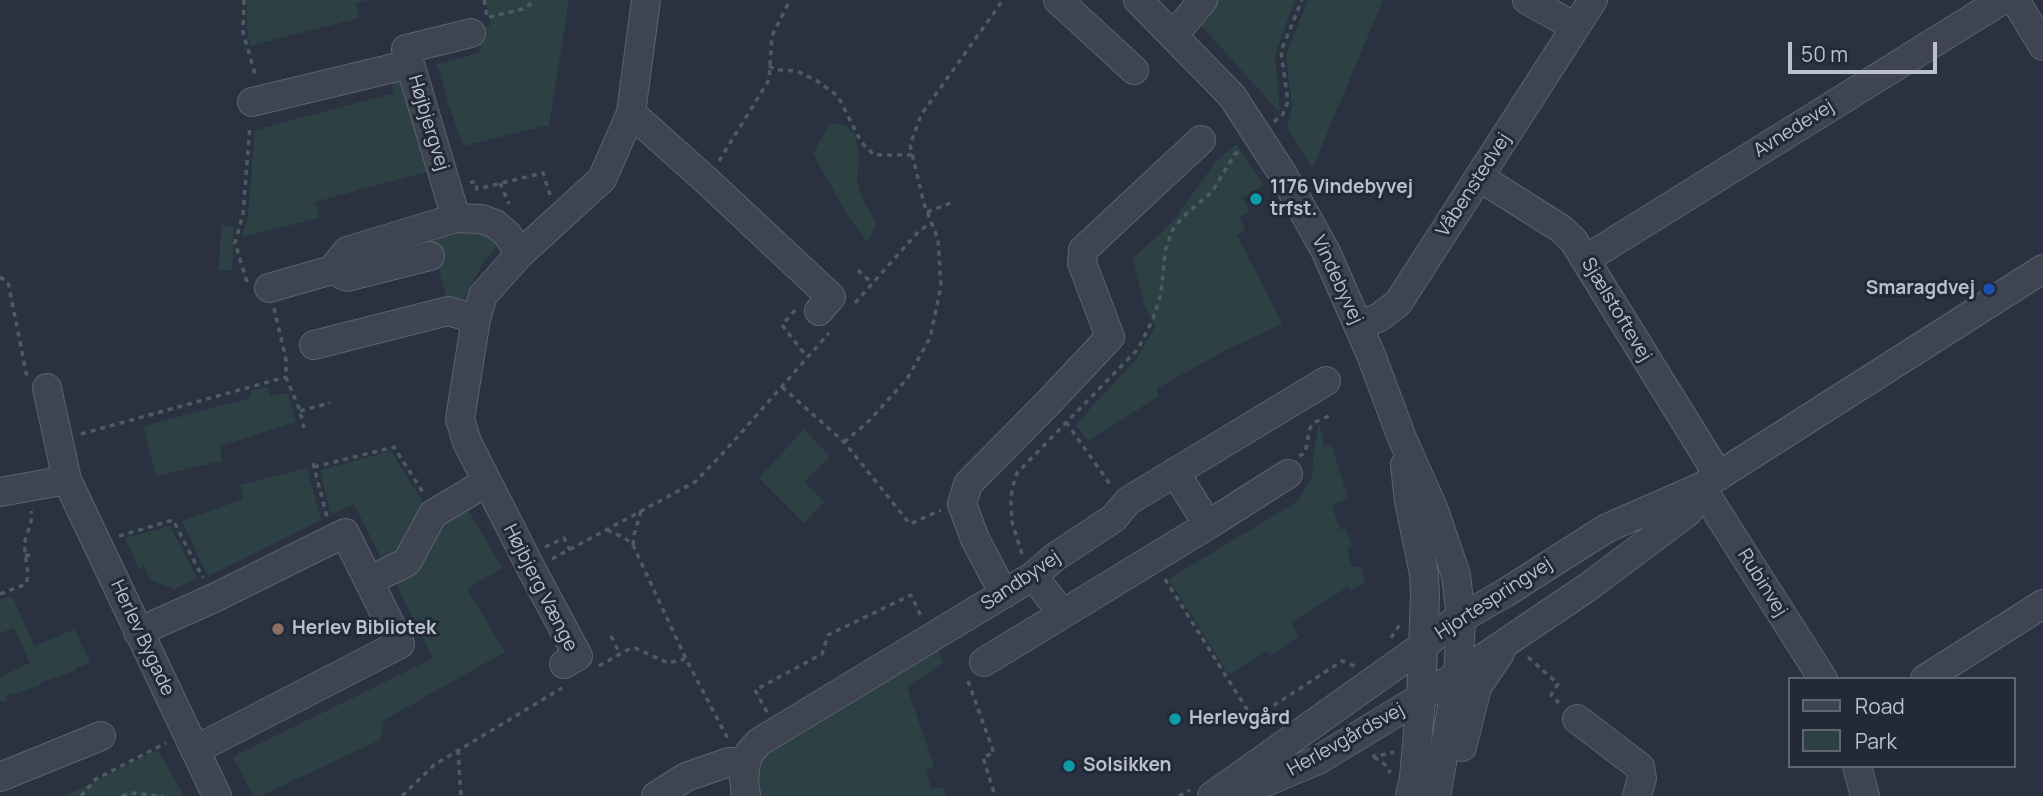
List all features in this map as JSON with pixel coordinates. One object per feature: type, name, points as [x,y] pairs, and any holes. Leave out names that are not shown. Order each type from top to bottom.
[{"type":"street","points":[[369,582],[407,562],[435,513],[487,482],[467,442],[460,419],[476,320],[483,295],[520,254],[602,179],[631,113],[646,0]]},
{"type":"street","points":[[1058,0],[1134,70]]},
{"type":"street","name":"Vindebyvej","points":[[1138,0],[1232,96],[1282,173],[1326,252],[1434,510],[1456,575],[1446,641]]},
{"type":"street","points":[[1174,35],[1203,0]]},
{"type":"street","points":[[1527,0],[1575,27]]},
{"type":"street","name":"Våbenstedvej","points":[[1358,326],[1378,318],[1398,303],[1593,0]]},
{"type":"street","name":"Avnedevej","points":[[1586,259],[2002,0]]},
{"type":"street","points":[[2015,0],[2043,46]]},
{"type":"street","points":[[410,64],[406,49],[479,25]]},
{"type":"street","name":"Højbjergvej","points":[[252,102],[410,64],[452,205]]},
{"type":"street","points":[[631,113],[831,298],[826,319]]},
{"type":"street","points":[[1004,594],[975,539],[962,504],[968,484],[1110,337],[1082,263],[1083,250],[1201,141]]},
{"type":"street","name":"Sjælstoftevej","points":[[1479,177],[1560,228],[1573,240],[1710,482]]},
{"type":"street","points":[[268,288],[332,270],[347,251],[452,205],[495,224],[507,233],[520,254]]},
{"type":"street","points":[[332,270],[347,277],[430,256]]},
{"type":"street","points":[[1260,784],[1318,738],[1394,690],[1446,641],[1486,625],[1564,577],[1661,504],[1710,482],[2043,269]]},
{"type":"street","points":[[314,345],[448,311],[476,320]]},
{"type":"street","name":"Sandbyvej","points":[[740,755],[750,752],[759,742],[1004,594],[1029,569],[1055,557],[1114,518],[1124,505],[1326,381]]},
{"type":"street","name":"Herlev Bygade","points":[[47,388],[67,480],[216,796]]},
{"type":"street","name":"Vindebyvej","points":[[1402,438],[1409,501],[1424,574],[1425,594],[1446,641]]},
{"type":"street","points":[[1175,472],[1208,525]]},
{"type":"street","points":[[975,670],[1062,613],[1153,560],[1288,474]]},
{"type":"street","points":[[0,492],[67,480]]},
{"type":"street","name":"Højbjerg Vænge","points":[[487,482],[578,656],[564,664]]},
{"type":"street","points":[[1452,796],[1477,687],[1493,661],[1521,645],[1588,587],[1688,512],[1710,482]]},
{"type":"street","name":"Rubinvej","points":[[1710,482],[1822,677]]},
{"type":"street","points":[[138,632],[214,598],[345,533],[400,644],[191,741]]},
{"type":"street","points":[[1029,569],[1062,613]]},
{"type":"street","points":[[1928,677],[2043,604]]},
{"type":"street","points":[[1446,641],[1521,645]]},
{"type":"street","points":[[1410,796],[1421,699],[1446,641]]},
{"type":"street","points":[[1436,796],[1446,641]]},
{"type":"street","name":"Herlevgårdsvej","points":[[1212,796],[1446,641]]},
{"type":"street","name":"Herlevgårdsvej","points":[[1232,796],[1318,760],[1421,699]]},
{"type":"street","points":[[1577,719],[1640,767],[1643,778],[1637,796]]},
{"type":"street","points":[[0,777],[102,736]]},
{"type":"street","points":[[656,796],[690,786],[740,755],[746,796]]},
{"type":"street","points":[[1858,768],[1865,796]]},
{"type":"path","points":[[244,0],[243,32],[258,84],[252,102],[243,214],[235,243],[251,292],[268,288],[286,360],[286,377],[304,428]]},
{"type":"path","points":[[479,25],[523,9],[536,0]]},
{"type":"path","points":[[706,180],[769,80],[772,36],[790,0]]},
{"type":"path","points":[[844,442],[867,423],[907,379],[930,338],[941,286],[937,239],[927,212],[910,145],[921,115],[1003,0]]},
{"type":"path","points":[[1029,569],[1012,522],[1012,489],[1017,473],[1139,349],[1161,294],[1165,251],[1173,229],[1212,192],[1235,154],[1283,114],[1288,102],[1281,51],[1302,0]]},
{"type":"path","points":[[769,66],[777,70],[797,71],[838,96],[861,142],[874,155],[912,155]]},
{"type":"path","points":[[452,205],[475,181],[477,189],[543,173],[548,193],[564,214]]},
{"type":"path","points":[[927,212],[951,203]]},
{"type":"path","points":[[849,309],[919,231],[931,223]]},
{"type":"path","points":[[858,270],[872,283]]},
{"type":"path","points":[[0,277],[8,282],[30,393],[47,388]]},
{"type":"path","points":[[528,563],[570,550],[695,482],[782,387],[826,319]]},
{"type":"path","points":[[58,439],[104,429],[286,377]]},
{"type":"path","points":[[782,387],[844,442],[910,524],[963,499]]},
{"type":"path","points":[[300,411],[330,403]]},
{"type":"path","points":[[1048,403],[1068,423],[1124,505]]},
{"type":"path","points":[[1288,474],[1291,462],[1305,453],[1310,428],[1315,422],[1331,415]]},
{"type":"path","points":[[333,539],[314,465],[394,447],[435,513]]},
{"type":"path","points":[[0,594],[26,584],[28,575],[24,544],[33,518],[27,487]]},
{"type":"path","points":[[633,545],[641,511]]},
{"type":"path","points":[[97,543],[173,520],[214,598]]},
{"type":"path","points":[[607,530],[633,545],[686,659],[727,738],[740,755]]},
{"type":"path","points":[[528,563],[564,538],[570,550]]},
{"type":"path","points":[[25,555],[32,556]]},
{"type":"path","points":[[1153,560],[1253,719],[1342,661],[1360,668]]},
{"type":"path","points":[[770,719],[755,690],[822,654],[828,635],[911,595],[925,623]]},
{"type":"path","points":[[611,636],[620,654]]},
{"type":"path","points":[[1521,645],[1558,684],[1551,695],[1577,719]]},
{"type":"path","points":[[597,668],[629,649],[668,663],[686,659]]},
{"type":"path","name":"Højbjerg Vænge","points":[[402,796],[434,765],[573,681],[564,664]]},
{"type":"path","points":[[975,670],[995,753],[983,757],[995,796]]},
{"type":"path","points":[[81,796],[96,779],[191,741]]},
{"type":"path","points":[[458,750],[461,796]]},
{"type":"path","points":[[122,796],[131,793],[163,796]]},
{"type":"green space","points":[[247,0],[368,0],[356,3],[359,18],[250,46]]},
{"type":"green space","points":[[486,0],[569,0],[549,125],[463,146],[440,71],[435,65],[481,52],[479,29],[491,25]]},
{"type":"green space","points":[[1215,0],[1295,0],[1275,55],[1280,113],[1199,23]]},
{"type":"green space","points":[[1308,0],[1383,0],[1312,169],[1287,126],[1292,108],[1286,55]]},
{"type":"green space","points":[[391,79],[400,79],[433,170],[315,202],[319,218],[241,237],[248,216],[255,130],[394,93]]},
{"type":"green space","points":[[829,124],[845,125],[855,134],[859,157],[857,180],[864,202],[877,224],[867,242],[848,216],[813,154]]},
{"type":"green space","points":[[1236,144],[1264,186],[1242,198],[1250,211],[1239,217],[1245,230],[1237,235],[1282,324],[1224,351],[1156,389],[1159,396],[1088,441],[1076,424],[1137,358],[1155,327],[1144,303],[1133,259],[1174,220],[1217,160]]},
{"type":"green space","points":[[222,225],[234,227],[232,270],[218,270]]},
{"type":"green space","points":[[466,228],[501,241],[483,263],[461,304],[447,300],[430,237]]},
{"type":"green space","points":[[267,387],[270,396],[288,393],[296,422],[220,446],[222,461],[156,476],[143,426],[251,398],[251,390]]},
{"type":"green space","points":[[1319,422],[1324,447],[1331,444],[1348,498],[1332,505],[1340,530],[1346,528],[1352,546],[1347,549],[1352,567],[1360,566],[1365,582],[1350,591],[1348,587],[1291,622],[1299,636],[1270,656],[1267,651],[1229,675],[1169,579],[1298,501],[1312,478]]},
{"type":"green space","points":[[804,429],[830,457],[804,482],[824,502],[804,523],[759,478]]},
{"type":"green space","points":[[391,451],[427,509],[398,554],[383,562],[354,504],[331,515],[320,470]]},
{"type":"green space","points":[[307,468],[321,520],[208,576],[182,521],[243,499],[240,485]]},
{"type":"green space","points":[[466,507],[502,568],[467,589],[505,652],[384,720],[380,740],[260,796],[253,796],[233,757],[433,658],[396,584],[413,575],[446,519]]},
{"type":"green space","points":[[170,526],[197,578],[175,589],[150,580],[144,565],[139,569],[125,538]]},
{"type":"green space","points":[[13,598],[34,646],[75,629],[90,663],[40,683],[40,686],[6,696],[6,701],[0,702],[0,677],[30,663],[14,628],[0,633],[0,600]]},
{"type":"green space","points":[[934,643],[943,663],[907,687],[934,766],[926,770],[932,789],[943,787],[946,796],[757,796],[755,767],[760,753]]},
{"type":"green space","points":[[158,750],[184,796],[66,796]]},
{"type":"place","name":"1176 Vindebyvej trfst.","points":[[1256,199]]},
{"type":"place","name":"Smaragdvej","points":[[1989,289]]},
{"type":"place","name":"Herlev Bibliotek","points":[[278,629]]},
{"type":"place","name":"Herlevgård","points":[[1175,719]]},
{"type":"place","name":"Solsikken","points":[[1069,766]]}]
